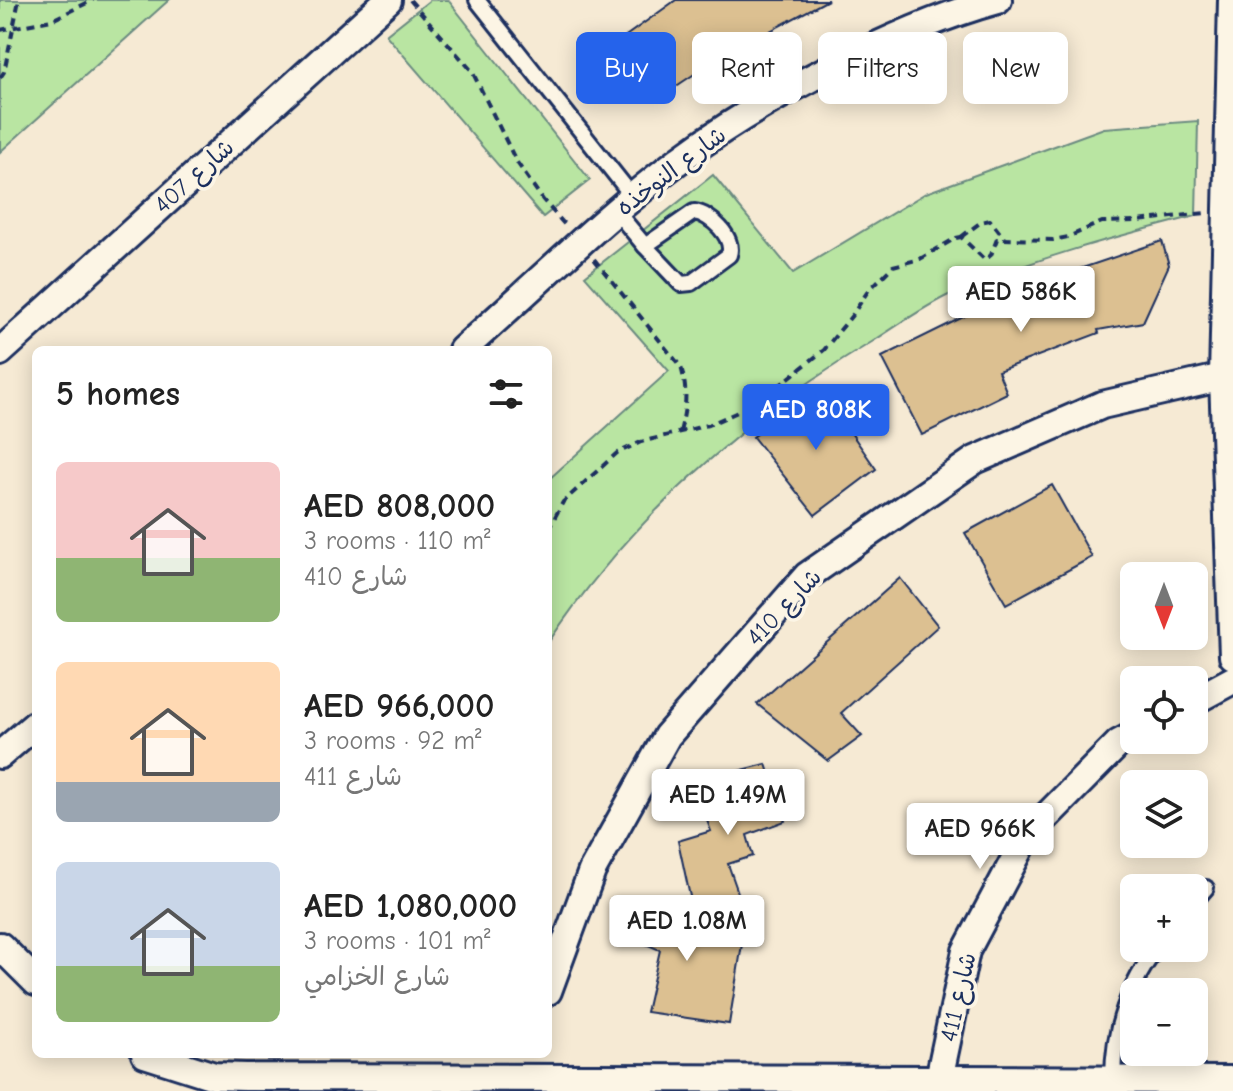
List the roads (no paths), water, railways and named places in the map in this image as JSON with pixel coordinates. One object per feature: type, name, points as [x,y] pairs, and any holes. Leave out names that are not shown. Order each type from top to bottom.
[{"type":"street","name":"شارع 407","points":[[0,352],[388,0]]},
{"type":"street","name":"شارع النوخذه","points":[[466,346],[624,204],[703,144],[813,79],[934,23],[998,0]]},
{"type":"street","points":[[1232,0],[1223,377],[1233,656]]},
{"type":"street","name":"شارع 410","points":[[552,980],[592,871],[667,736],[807,576],[975,460],[1102,405],[1223,377]]},
{"type":"street","points":[[1208,693],[1233,680]]},
{"type":"street","points":[[0,755],[32,727]]},
{"type":"street","name":"شارع 411","points":[[939,1079],[966,951],[1027,836],[1120,742]]},
{"type":"street","points":[[0,946],[32,978]]},
{"type":"street","points":[[158,1058],[214,1076],[526,1066],[939,1079],[1233,1080]]},
{"type":"lane","points":[[477,0],[624,204],[645,246],[676,282],[686,285],[729,255],[731,249],[729,240],[710,218],[699,212],[687,216],[645,246]]},
{"type":"lane","points":[[1113,1079],[1113,1053],[1120,1015]]}]
